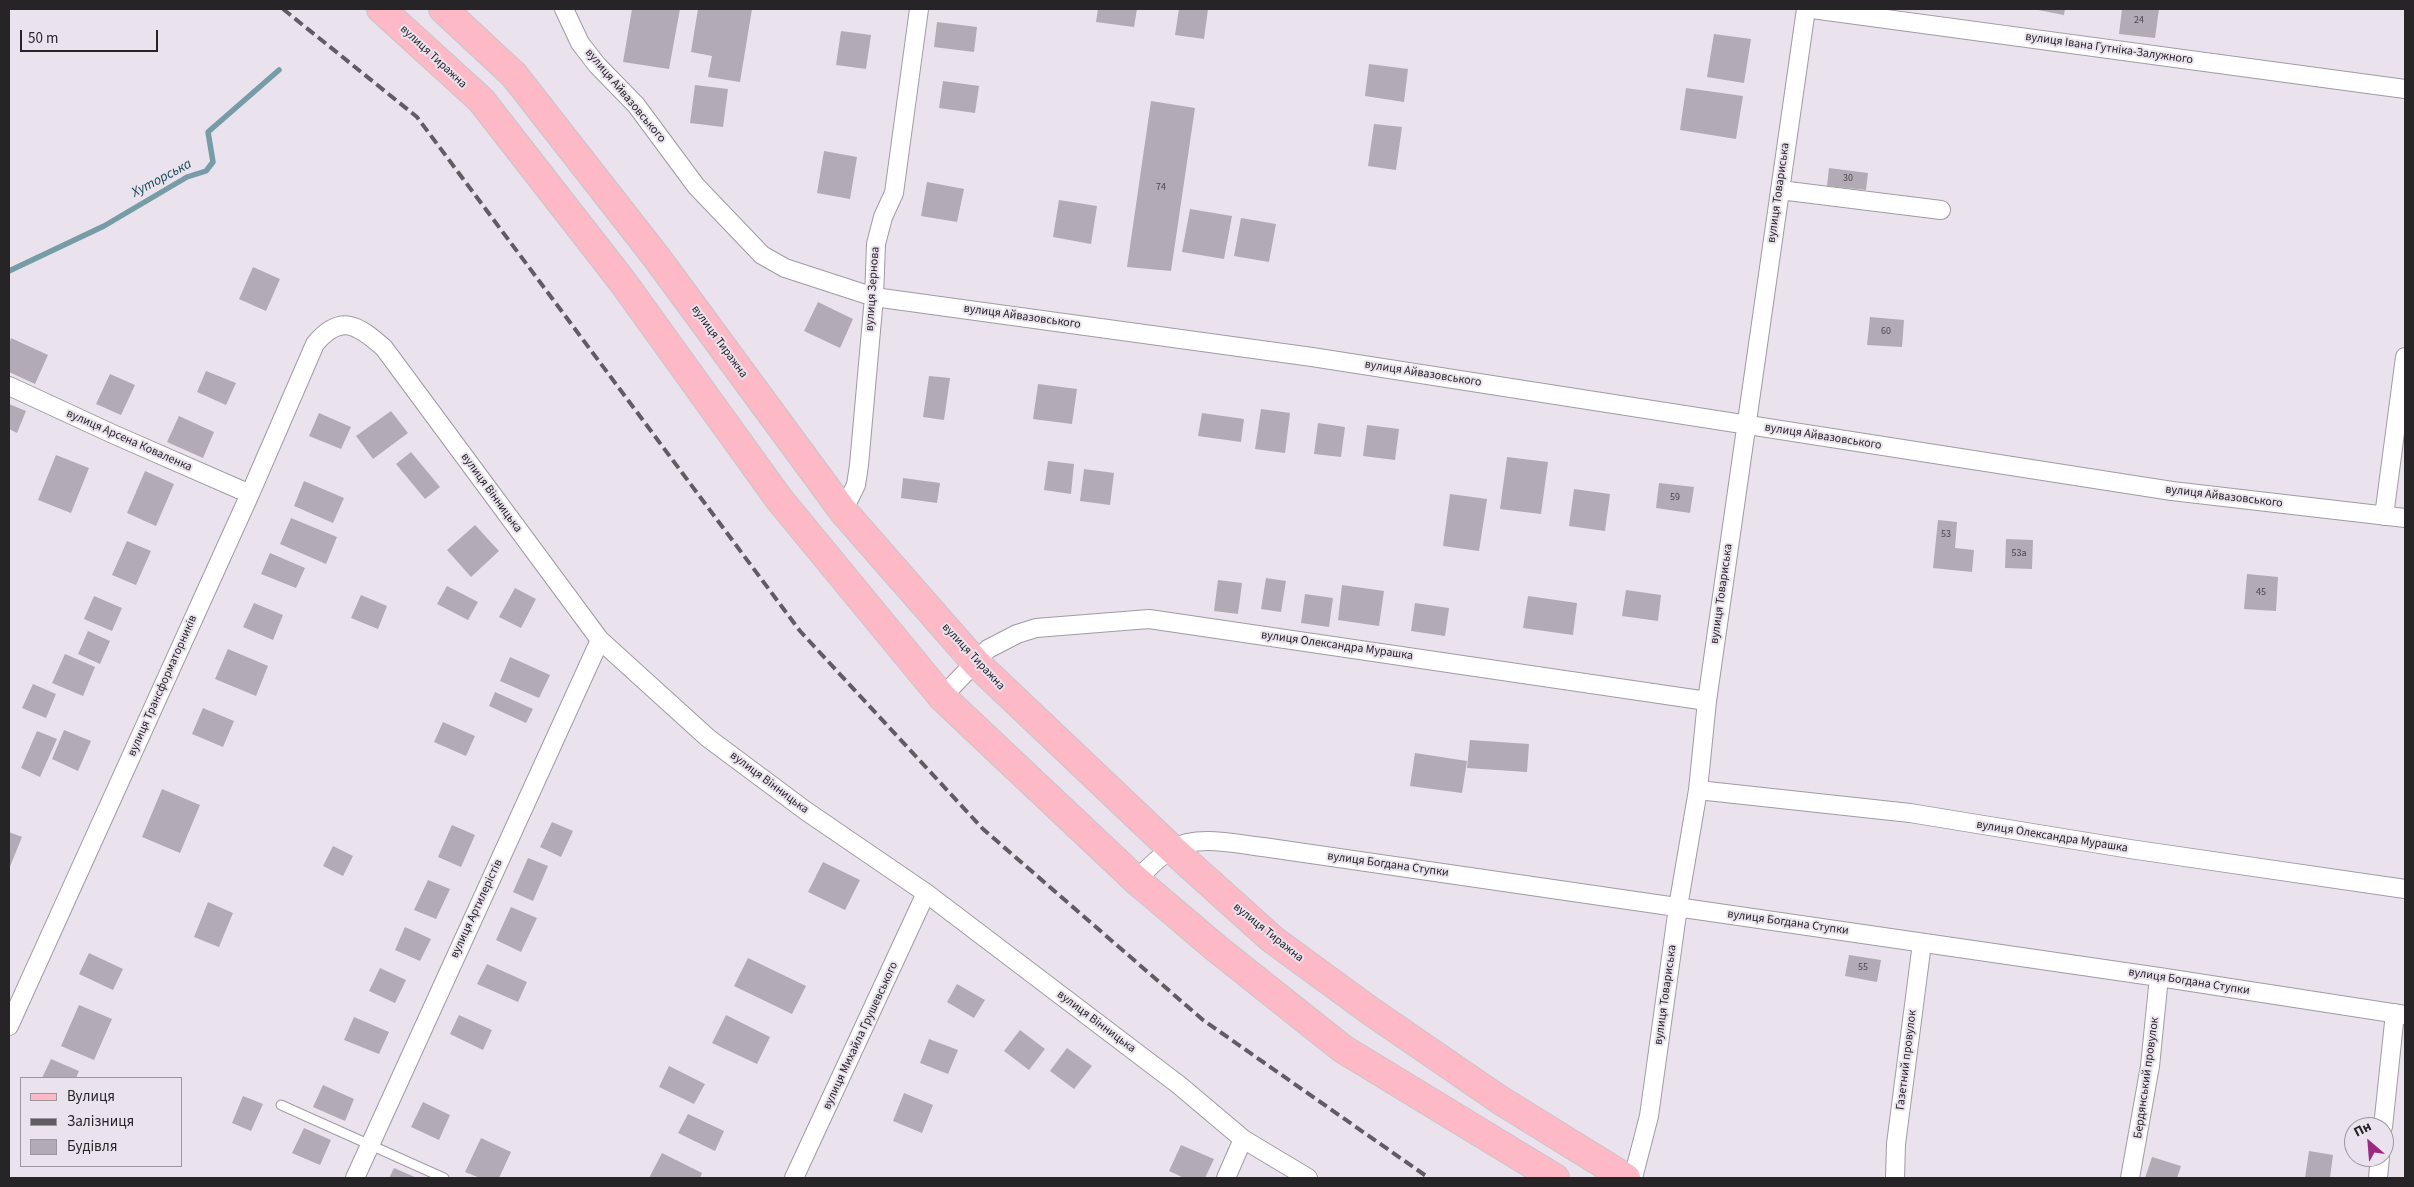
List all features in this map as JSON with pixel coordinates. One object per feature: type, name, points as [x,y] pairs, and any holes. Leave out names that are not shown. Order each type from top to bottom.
[{"type":"main road","name":"вулиця Тиражна","points":[[381,9],[481,100],[622,281],[779,499],[942,697],[1136,880],[1216,948],[1343,1049],[1555,1178]]},
{"type":"main road","name":"вулиця Тиражна","points":[[443,9],[514,75],[582,159],[843,511],[976,663],[1172,849],[1272,939],[1369,1010],[1500,1100],[1626,1178]]},
{"type":"street","name":"вулиця Айвазовського","points":[[564,9],[580,43],[597,65],[636,105],[696,186],[762,255],[785,268],[874,297],[1312,357],[2172,491],[2405,518]]},
{"type":"street","name":"вулиця Зернова","points":[[843,511],[856,486],[874,297],[876,244],[883,217],[894,193],[919,9]]},
{"type":"street","name":"вулиця Товариська","points":[[1633,1178],[1649,1116],[1678,907],[1698,790],[1707,701],[1806,9]]},
{"type":"street","name":"вулиця Івана Гутніка-Залужного","points":[[1812,9],[2405,89]]},
{"type":"street","points":[[1780,190],[1941,210]]},
{"type":"street","name":"вулиця Вінницька","points":[[314,344],[325,332],[339,326],[351,325],[364,331],[384,348],[600,640],[708,738],[806,811],[926,893],[1172,1079],[1243,1139],[1308,1178]]},
{"type":"street","name":"вулиця Трансформаторників","points":[[9,1026],[250,494],[314,344]]},
{"type":"street","points":[[2384,516],[2405,357]]},
{"type":"street","name":"вулиця Арсена Коваленка","points":[[9,386],[250,494]]},
{"type":"street","name":"вулиця Олександра Мурашка","points":[[942,697],[988,649],[1004,640],[1036,628],[1149,619],[1707,701]]},
{"type":"street","name":"вулиця Артилерістів","points":[[355,1178],[600,640]]},
{"type":"street","name":"вулиця Олександра Мурашка","points":[[1698,790],[1910,813],[2130,850],[2405,888]]},
{"type":"street","name":"вулиця Богдана Ступки","points":[[1172,849],[1189,843],[1209,842],[1263,847],[2159,977],[2400,1014]]},
{"type":"street","points":[[1136,880],[1172,849]]},
{"type":"street","name":"вулиця Михайла Грушевського","points":[[794,1178],[926,893]]},
{"type":"street","name":"Газетний провулок","points":[[1895,1178],[1896,1144],[1922,943]]},
{"type":"street","name":"Бердянський провулок","points":[[2130,1178],[2150,1066],[2159,977]]},
{"type":"street","points":[[2385,1117],[2400,1014]]},
{"type":"street","points":[[1226,1178],[1243,1139]]},
{"type":"lane","points":[[281,1105],[444,1178]]},
{"type":"building","points":[[632,9],[680,9],[669,69],[623,62]]},
{"type":"building","points":[[698,9],[752,9],[740,82],[708,77],[712,56],[691,52]]},
{"type":"building","points":[[1098,9],[1137,9],[1134,27],[1096,22]]},
{"type":"building","points":[[1179,9],[1208,9],[1204,39],[1175,35]]},
{"type":"building","points":[[2033,9],[2065,9],[2064,15]]},
{"type":"building","points":[[2122,9],[2159,9],[2155,38],[2119,34]]},
{"type":"building","points":[[937,22],[977,27],[974,52],[934,47]]},
{"type":"building","points":[[841,31],[871,35],[866,69],[836,65]]},
{"type":"building","points":[[1714,34],[1751,39],[1744,83],[1707,77]]},
{"type":"building","points":[[1369,64],[1408,69],[1404,102],[1365,96]]},
{"type":"building","points":[[943,81],[979,86],[975,113],[939,108]]},
{"type":"building","points":[[695,85],[728,89],[723,127],[690,123]]},
{"type":"building","points":[[1686,88],[1743,96],[1736,139],[1680,130]]},
{"type":"building","points":[[1151,101],[1195,108],[1171,271],[1127,267]]},
{"type":"building","points":[[1374,124],[1402,127],[1396,170],[1368,166]]},
{"type":"building","points":[[824,151],[857,157],[850,199],[817,193]]},
{"type":"building","points":[[1829,168],[1868,173],[1866,190],[1827,186]]},
{"type":"building","points":[[927,182],[964,189],[957,222],[921,216]]},
{"type":"building","points":[[1059,200],[1097,206],[1091,244],[1053,237]]},
{"type":"building","points":[[1190,209],[1232,216],[1224,259],[1182,252]]},
{"type":"building","points":[[1241,218],[1276,224],[1269,262],[1234,256]]},
{"type":"building","points":[[253,267],[280,279],[266,311],[239,299]]},
{"type":"building","points":[[818,302],[853,319],[840,348],[804,331]]},
{"type":"building","points":[[1870,317],[1904,320],[1902,347],[1867,345]]},
{"type":"building","points":[[11,338],[48,355],[35,384],[9,372],[9,344]]},
{"type":"building","points":[[206,371],[236,383],[226,405],[197,392]]},
{"type":"building","points":[[110,374],[135,385],[121,415],[96,404]]},
{"type":"building","points":[[929,376],[950,378],[944,420],[923,417]]},
{"type":"building","points":[[1038,384],[1077,389],[1072,424],[1033,419]]},
{"type":"building","points":[[9,404],[26,411],[17,433],[9,429]]},
{"type":"building","points":[[1261,409],[1290,413],[1285,453],[1255,449]]},
{"type":"building","points":[[391,411],[408,433],[373,459],[356,436]]},
{"type":"building","points":[[319,413],[351,427],[341,449],[309,436]]},
{"type":"building","points":[[1202,413],[1244,419],[1241,442],[1198,436]]},
{"type":"building","points":[[179,416],[214,432],[203,458],[167,442]]},
{"type":"building","points":[[1318,423],[1345,427],[1341,457],[1314,454]]},
{"type":"building","points":[[1367,425],[1399,429],[1395,460],[1363,456]]},
{"type":"building","points":[[411,452],[440,487],[425,499],[396,464]]},
{"type":"building","points":[[56,455],[89,468],[71,513],[38,500]]},
{"type":"building","points":[[1507,457],[1548,462],[1541,514],[1500,509]]},
{"type":"building","points":[[1048,461],[1074,464],[1071,494],[1044,490]]},
{"type":"building","points":[[1084,469],[1114,473],[1110,505],[1080,501]]},
{"type":"building","points":[[145,471],[174,484],[156,526],[127,513]]},
{"type":"building","points":[[903,478],[940,483],[937,503],[901,498]]},
{"type":"building","points":[[304,481],[344,498],[333,523],[294,506]]},
{"type":"building","points":[[1659,483],[1694,487],[1690,513],[1656,508]]},
{"type":"building","points":[[1574,489],[1610,494],[1605,531],[1569,526]]},
{"type":"building","points":[[1450,494],[1487,499],[1479,551],[1443,546]]},
{"type":"building","points":[[291,518],[337,537],[326,564],[280,544]]},
{"type":"building","points":[[1938,520],[1957,522],[1955,548],[1974,550],[1972,572],[1933,568]]},
{"type":"building","points":[[475,525],[499,551],[471,577],[447,550]]},
{"type":"building","points":[[2006,539],[2033,540],[2032,569],[2005,568]]},
{"type":"building","points":[[127,541],[151,551],[136,585],[112,575]]},
{"type":"building","points":[[270,553],[305,568],[296,588],[261,574]]},
{"type":"building","points":[[2247,574],[2278,577],[2276,611],[2244,609]]},
{"type":"building","points":[[1266,578],[1286,581],[1281,612],[1261,609]]},
{"type":"building","points":[[1218,580],[1242,583],[1238,614],[1214,611]]},
{"type":"building","points":[[1342,585],[1384,591],[1379,626],[1338,620]]},
{"type":"building","points":[[447,586],[478,602],[468,620],[437,604]]},
{"type":"building","points":[[515,588],[536,599],[521,628],[499,617]]},
{"type":"building","points":[[1626,590],[1661,595],[1658,621],[1622,616]]},
{"type":"building","points":[[1305,594],[1333,598],[1329,627],[1301,623]]},
{"type":"building","points":[[361,595],[387,606],[378,629],[351,618]]},
{"type":"building","points":[[94,596],[122,608],[112,631],[84,619]]},
{"type":"building","points":[[1528,596],[1577,603],[1573,635],[1523,628]]},
{"type":"building","points":[[254,603],[283,615],[273,640],[243,627]]},
{"type":"building","points":[[1415,603],[1449,608],[1445,636],[1411,631]]},
{"type":"building","points":[[88,631],[110,641],[100,664],[78,654]]},
{"type":"building","points":[[228,649],[268,666],[256,696],[215,679]]},
{"type":"building","points":[[65,654],[95,667],[83,696],[52,683]]},
{"type":"building","points":[[510,657],[550,675],[539,698],[500,681]]},
{"type":"building","points":[[33,684],[56,694],[46,718],[22,708]]},
{"type":"building","points":[[495,692],[533,709],[526,723],[489,706]]},
{"type":"building","points":[[203,708],[234,721],[223,747],[192,734]]},
{"type":"building","points":[[443,722],[475,736],[466,756],[434,742]]},
{"type":"building","points":[[64,730],[91,741],[78,771],[52,759]]},
{"type":"building","points":[[37,731],[57,739],[40,777],[21,768]]},
{"type":"building","points":[[1470,740],[1529,744],[1527,772],[1467,768]]},
{"type":"building","points":[[1415,753],[1467,761],[1462,793],[1410,786]]},
{"type":"building","points":[[162,789],[200,805],[180,853],[142,837]]},
{"type":"building","points":[[552,822],[573,831],[561,857],[540,847]]},
{"type":"building","points":[[452,825],[475,835],[461,867],[438,857]]},
{"type":"building","points":[[9,832],[22,837],[9,869]]},
{"type":"building","points":[[333,846],[353,856],[343,876],[323,866]]},
{"type":"building","points":[[528,858],[548,866],[533,901],[513,892]]},
{"type":"building","points":[[823,862],[860,880],[845,910],[808,892]]},
{"type":"building","points":[[428,880],[450,889],[436,919],[414,910]]},
{"type":"building","points":[[208,902],[233,913],[219,947],[194,937]]},
{"type":"building","points":[[511,907],[537,918],[521,952],[496,940]]},
{"type":"building","points":[[405,927],[431,939],[420,961],[395,950]]},
{"type":"building","points":[[89,953],[123,969],[113,990],[79,974]]},
{"type":"building","points":[[1849,955],[1881,960],[1877,982],[1845,976]]},
{"type":"building","points":[[748,958],[806,986],[792,1014],[734,986]]},
{"type":"building","points":[[487,964],[527,982],[518,1002],[477,984]]},
{"type":"building","points":[[380,968],[406,980],[395,1003],[369,991]]},
{"type":"building","points":[[957,984],[985,1000],[974,1018],[947,1002]]},
{"type":"building","points":[[79,1005],[112,1019],[94,1060],[61,1046]]},
{"type":"building","points":[[459,1015],[492,1030],[483,1050],[450,1034]]},
{"type":"building","points":[[726,1015],[770,1037],[757,1064],[712,1043]]},
{"type":"building","points":[[354,1017],[389,1032],[379,1054],[344,1040]]},
{"type":"building","points":[[1020,1030],[1045,1049],[1029,1070],[1004,1051]]},
{"type":"building","points":[[929,1039],[958,1050],[948,1074],[920,1063]]},
{"type":"building","points":[[1067,1048],[1092,1066],[1074,1089],[1050,1071]]},
{"type":"building","points":[[51,1059],[79,1071],[76,1077],[42,1077]]},
{"type":"building","points":[[669,1066],[705,1084],[694,1104],[659,1087]]},
{"type":"building","points":[[323,1085],[354,1099],[345,1121],[313,1107]]},
{"type":"building","points":[[904,1093],[933,1105],[922,1133],[893,1121]]},
{"type":"building","points":[[243,1096],[263,1104],[251,1131],[232,1123]]},
{"type":"building","points":[[423,1102],[450,1115],[439,1140],[411,1127]]},
{"type":"building","points":[[688,1114],[724,1131],[715,1151],[678,1133]]},
{"type":"building","points":[[304,1128],[331,1140],[320,1165],[292,1153]]},
{"type":"building","points":[[481,1138],[511,1152],[499,1178],[480,1178],[465,1172]]},
{"type":"building","points":[[1181,1145],[1214,1159],[1205,1178],[1184,1178],[1169,1171]]},
{"type":"building","points":[[2309,1151],[2333,1155],[2330,1178],[2305,1178]]},
{"type":"building","points":[[662,1153],[702,1173],[700,1178],[649,1178]]},
{"type":"building","points":[[2152,1157],[2181,1166],[2177,1178],[2145,1178]]},
{"type":"building","points":[[394,1168],[417,1178],[389,1178]]},
{"type":"waterway","name":"Хуторська","points":[[9,271],[104,226],[187,177],[206,171],[213,162],[208,132],[279,70]]},
{"type":"railway","points":[[283,9],[417,117],[800,631],[983,829],[1203,1020],[1429,1178]]}]
